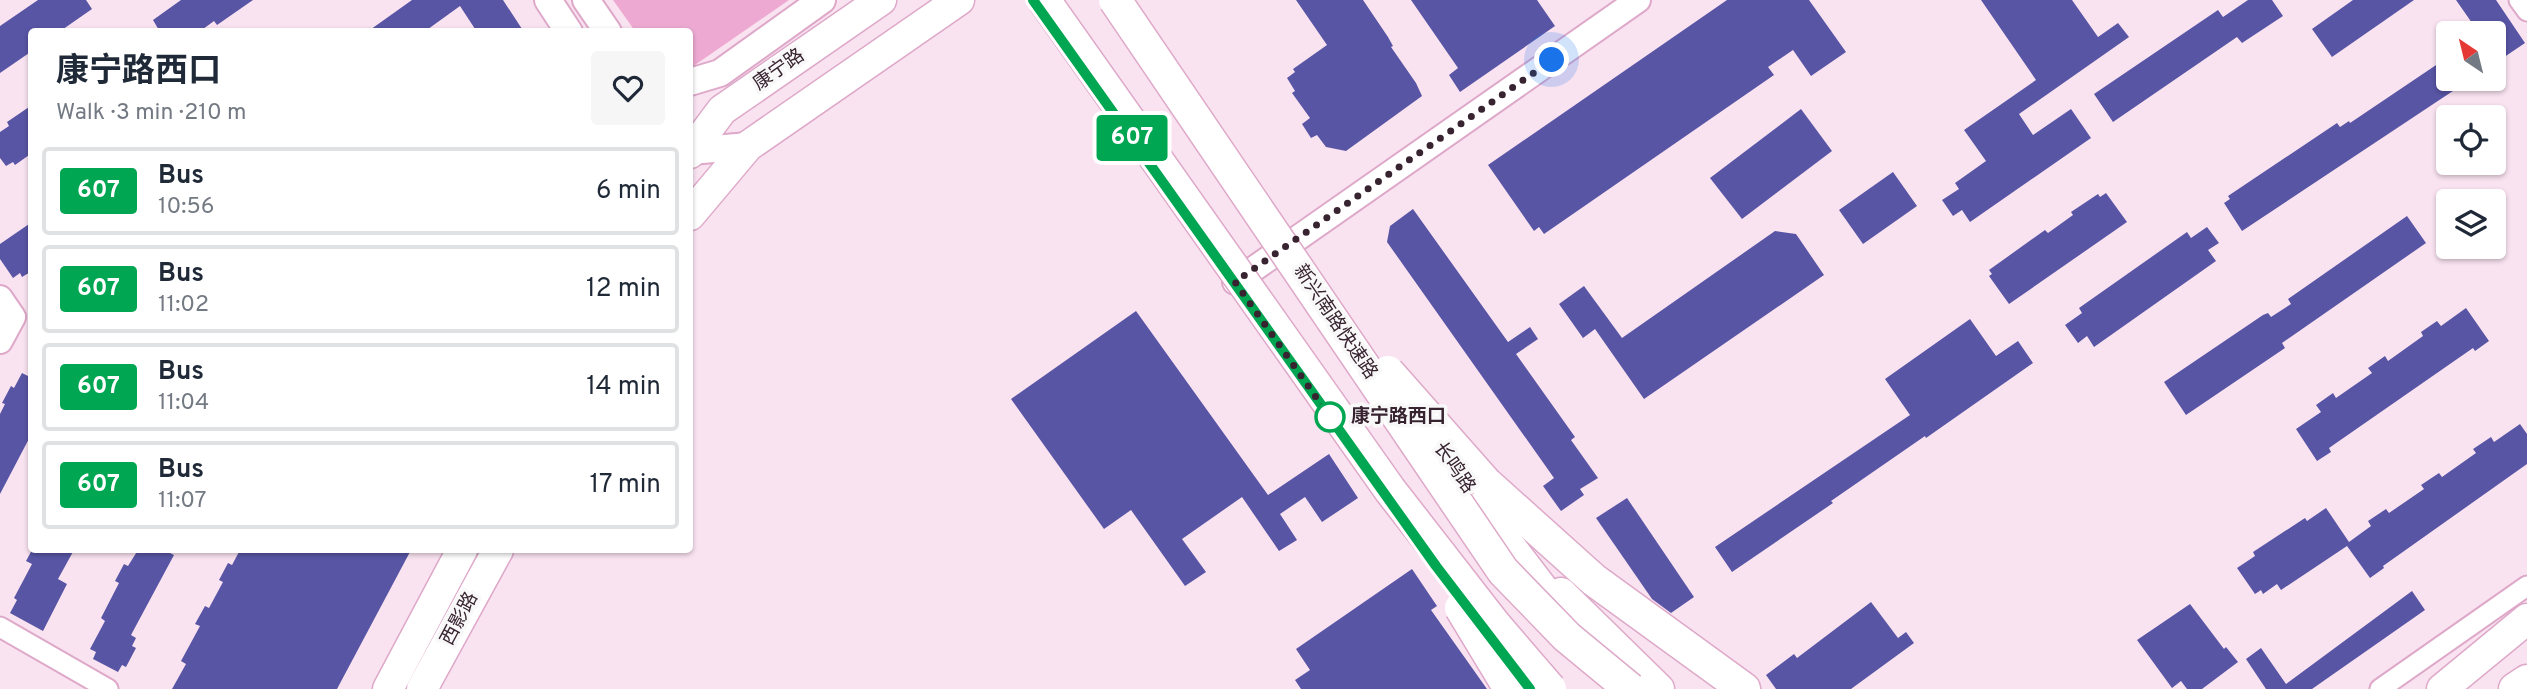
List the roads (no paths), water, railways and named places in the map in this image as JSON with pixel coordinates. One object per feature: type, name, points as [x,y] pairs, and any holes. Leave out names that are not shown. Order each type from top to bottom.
[{"type":"highway","points":[[1044,0],[1390,490],[1495,625],[1550,689]]},
{"type":"highway","name":"新兴南路快速路","points":[[1115,0],[1503,571],[1567,638],[1630,689]]},
{"type":"highway","points":[[1315,291],[1486,483],[1594,580],[1744,689]]},
{"type":"highway","points":[[1390,490],[1510,689]]},
{"type":"highway","points":[[2515,689],[2527,681]]},
{"type":"main road","points":[[586,0],[605,28]]},
{"type":"main road","points":[[693,81],[720,72],[822,0]]},
{"type":"main road","name":"康宁路","points":[[693,147],[722,110],[881,0]]},
{"type":"main road","points":[[693,211],[748,146],[960,0]]},
{"type":"main road","points":[[1033,0],[1436,566],[1530,689]]},
{"type":"main road","name":"长鸣路","points":[[1129,0],[1295,242],[1501,534],[1619,689]]},
{"type":"main road","points":[[693,151],[748,146]]},
{"type":"main road","points":[[1501,534],[1659,689]]},
{"type":"main road","name":"西影路","points":[[388,689],[460,553]]},
{"type":"main road","name":"西影路","points":[[422,689],[496,553]]},
{"type":"main road","points":[[2444,689],[2527,619]]},
{"type":"main road","points":[[2444,689],[2527,634]]},
{"type":"street","points":[[1235,282],[1639,0]]},
{"type":"street","points":[[2519,0],[2527,11]]},
{"type":"street","points":[[0,341],[6,307]]},
{"type":"street","points":[[2379,689],[2527,586]]},
{"type":"street","points":[[0,627],[108,689]]},
{"type":"place","name":"康宁路西口","points":[[1330,417]]}]
